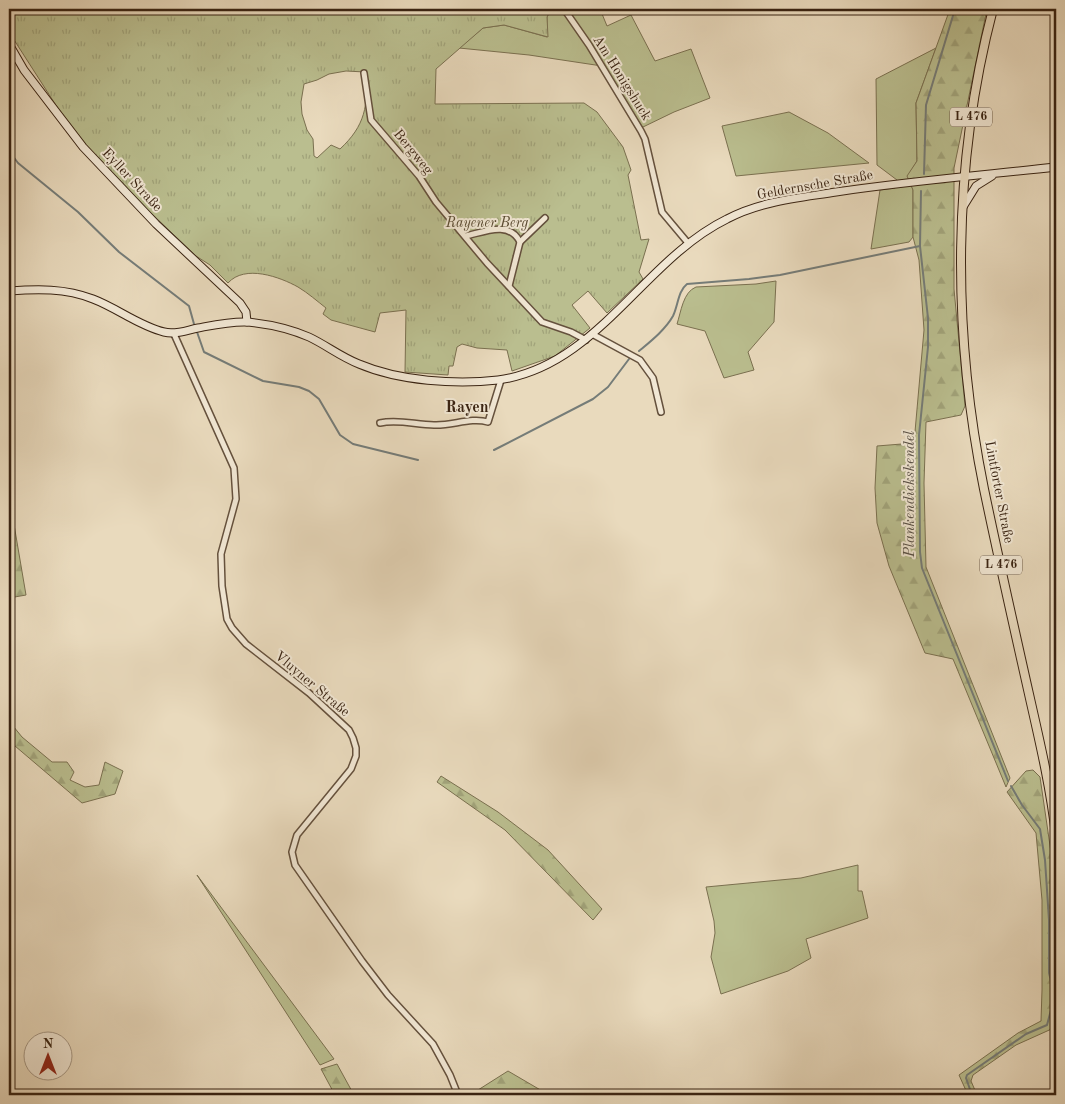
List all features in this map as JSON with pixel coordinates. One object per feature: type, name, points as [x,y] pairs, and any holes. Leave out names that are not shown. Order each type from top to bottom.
[{"type":"main road","name":"Lintforter Straße","points":[[993,9],[970,120],[964,176],[961,248],[963,336],[971,412],[984,488],[1044,763],[1056,836]]},
{"type":"main road","name":"Eyller Straße","points":[[9,44],[29,77],[83,147],[156,224],[240,303],[246,312],[246,322]]},
{"type":"main road","name":"Geldernsche Straße","points":[[9,291],[50,289],[71,292],[92,298],[152,328],[174,334],[215,325],[246,322],[281,328],[305,336],[357,363],[378,371],[433,380],[475,382],[501,380],[535,370],[562,356],[586,340],[688,243],[727,218],[771,203],[893,184],[1056,167]]},
{"type":"main road","name":"Lintforter Straße","points":[[963,208],[976,186],[996,174]]},
{"type":"street","name":"Am Honigshuck","points":[[564,9],[590,45],[641,131],[645,139],[662,212],[688,243]]},
{"type":"street","name":"Bergweg","points":[[364,73],[371,120],[419,176],[436,202],[487,263],[542,322],[571,332],[586,340]]},
{"type":"street","points":[[509,286],[520,242],[545,218]]},
{"type":"street","points":[[466,236],[501,228],[507,229],[520,242]]},
{"type":"street","name":"Vluyner Straße","points":[[174,334],[234,468],[236,499],[221,554],[222,586],[227,619],[246,644],[325,707],[348,730],[356,748],[356,756],[351,769],[297,835],[292,852],[295,866],[362,961],[388,994],[433,1044],[450,1075],[458,1095]]},
{"type":"street","points":[[592,334],[630,354],[644,365],[653,378],[661,412]]},
{"type":"street","points":[[380,422],[391,421],[436,426],[480,420],[488,422],[501,380]]},
{"type":"green space","name":"Rayener Berg","points":[[9,9],[551,9],[547,17],[548,37],[504,25],[483,28],[436,69],[435,104],[584,103],[597,112],[623,147],[631,170],[628,175],[641,240],[649,239],[639,272],[643,279],[607,313],[588,291],[572,305],[590,328],[555,356],[512,371],[507,350],[477,348],[462,344],[457,347],[453,366],[449,366],[448,375],[405,372],[406,310],[380,313],[375,332],[331,320],[323,314],[326,308],[309,294],[282,279],[253,273],[235,277],[228,283],[210,265],[196,256],[84,149],[9,32]],"holes":[[[346,71],[365,72],[365,105],[360,123],[355,132],[340,149],[331,145],[317,158],[314,156],[313,139],[307,130],[302,114],[301,102],[304,84],[329,74]]]},
{"type":"green space","points":[[551,9],[600,9],[607,26],[631,15],[655,61],[691,49],[710,98],[643,127],[632,121],[635,120],[602,66],[529,55],[459,48],[483,28],[504,25],[547,37],[547,17]]},
{"type":"green space","points":[[950,9],[987,9],[954,168],[954,289],[965,406],[961,415],[926,422],[924,483],[926,567],[1010,778],[1006,787],[953,659],[925,653],[889,566],[877,523],[875,488],[877,446],[914,443],[924,330],[919,260],[913,237],[913,190],[907,176],[917,161],[916,103]]},
{"type":"green space","points":[[936,48],[916,103],[917,161],[908,176],[913,190],[913,237],[909,242],[871,249],[880,190],[895,188],[897,180],[877,165],[876,79]]},
{"type":"green space","points":[[789,112],[828,133],[869,163],[736,176],[722,126]]},
{"type":"green space","points":[[776,281],[774,322],[748,352],[754,370],[724,378],[705,331],[677,324],[685,298],[696,287]]},
{"type":"green space","points":[[9,501],[26,595],[9,598]]},
{"type":"green space","points":[[9,721],[22,737],[52,762],[67,762],[74,772],[70,780],[85,787],[99,785],[105,762],[123,771],[115,794],[82,803],[15,746],[9,737]]},
{"type":"green space","points":[[1033,770],[1040,777],[1054,873],[1056,911],[1056,1027],[1016,1045],[973,1075],[971,1081],[977,1095],[968,1095],[959,1075],[1018,1033],[1041,1021],[1042,900],[1036,833],[1007,792],[1026,771]]},
{"type":"green space","points":[[441,776],[498,812],[548,850],[602,909],[593,920],[505,830],[437,782]]},
{"type":"green space","points":[[858,865],[858,891],[862,891],[868,918],[806,939],[811,958],[788,971],[721,994],[711,957],[715,933],[706,887],[801,878]]},
{"type":"green space","points":[[197,875],[334,1059],[320,1065]]},
{"type":"green space","points":[[337,1064],[354,1095],[335,1095],[321,1069]]},
{"type":"green space","points":[[508,1071],[549,1095],[465,1095],[478,1090]]},
{"type":"waterway","name":"Plankendickskendel","points":[[924,174],[926,105],[955,9]]},
{"type":"waterway","points":[[9,151],[18,163],[78,212],[119,252],[189,306],[194,324]]},
{"type":"waterway","name":"Plankendickskendel","points":[[921,191],[920,246],[928,318],[928,347],[919,435],[920,552],[922,568],[1008,781]]},
{"type":"waterway","points":[[639,351],[658,335],[670,321],[675,312],[678,299],[687,284],[780,275],[920,246]]},
{"type":"waterway","points":[[197,332],[204,352],[263,381],[299,387],[309,391],[319,399],[340,435],[353,444],[418,460]]},
{"type":"waterway","points":[[494,450],[593,399],[608,387],[629,359]]},
{"type":"waterway","name":"Plankendickskendel","points":[[972,1095],[966,1078],[967,1075],[1026,1034],[1047,1025],[1051,1010],[1052,985],[1049,973],[1049,920],[1045,860],[1040,829],[1022,805],[1011,786]]},
{"type":"district","name":"Rayen","points":[[467,408]]}]
